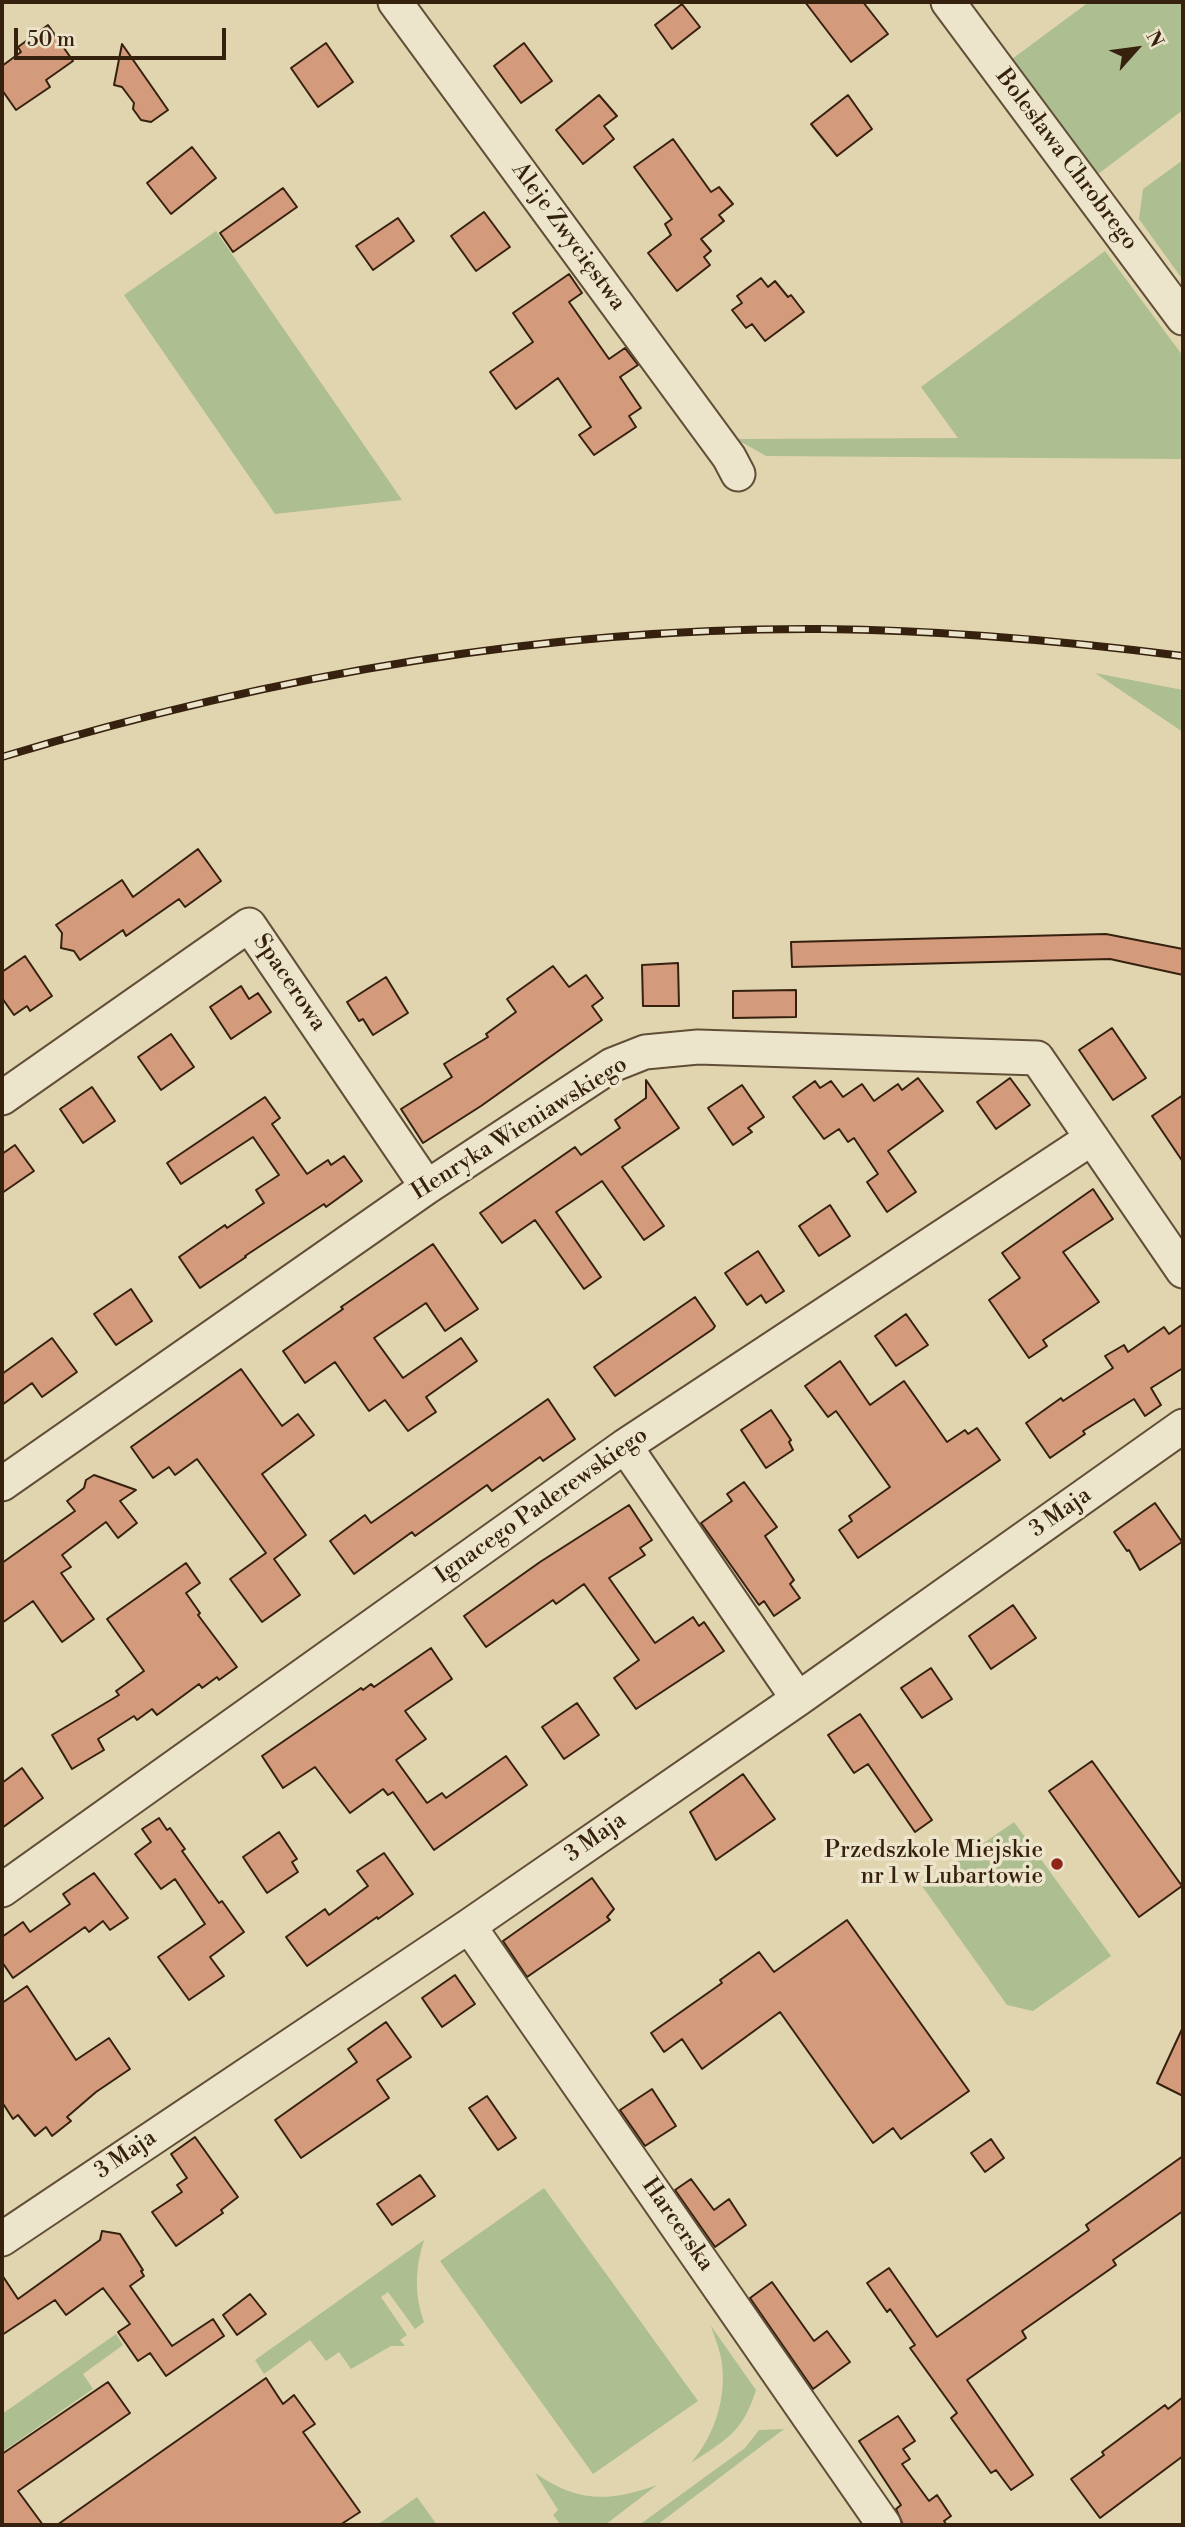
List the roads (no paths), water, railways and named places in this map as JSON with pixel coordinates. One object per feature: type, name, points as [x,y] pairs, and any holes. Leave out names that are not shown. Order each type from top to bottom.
[{"type":"street","name":"Aleje Zwycięstwa","points":[[395,2],[729,457],[738,474]]},
{"type":"street","name":"Bolesława Chrobrego","points":[[948,2],[1183,318]]},
{"type":"street","name":"Spacerowa","points":[[2,1098],[249,925],[427,1187]]},
{"type":"street","name":"Henryka Wieniawskiego","points":[[2,1484],[427,1187],[612,1065],[645,1052],[698,1046],[1037,1058],[1183,1271]]},
{"type":"street","name":"Ignacego Paderewskiego","points":[[2,1890],[625,1446],[1092,1138]]},
{"type":"street","name":"3 Maja","points":[[2,2239],[469,1926],[798,1699],[1183,1426]]},
{"type":"street","points":[[625,1446],[798,1699]]},
{"type":"street","name":"Harcerska","points":[[469,1926],[884,2525]]},
{"type":"railway","points":[[2,757],[102,728],[305,680],[511,647],[615,637],[719,631],[869,630],[1004,637],[1183,656]]},
{"type":"place","name":"Przedszkole Miejskie nr 1 w Lubartowie","points":[[1057,1864]]}]
